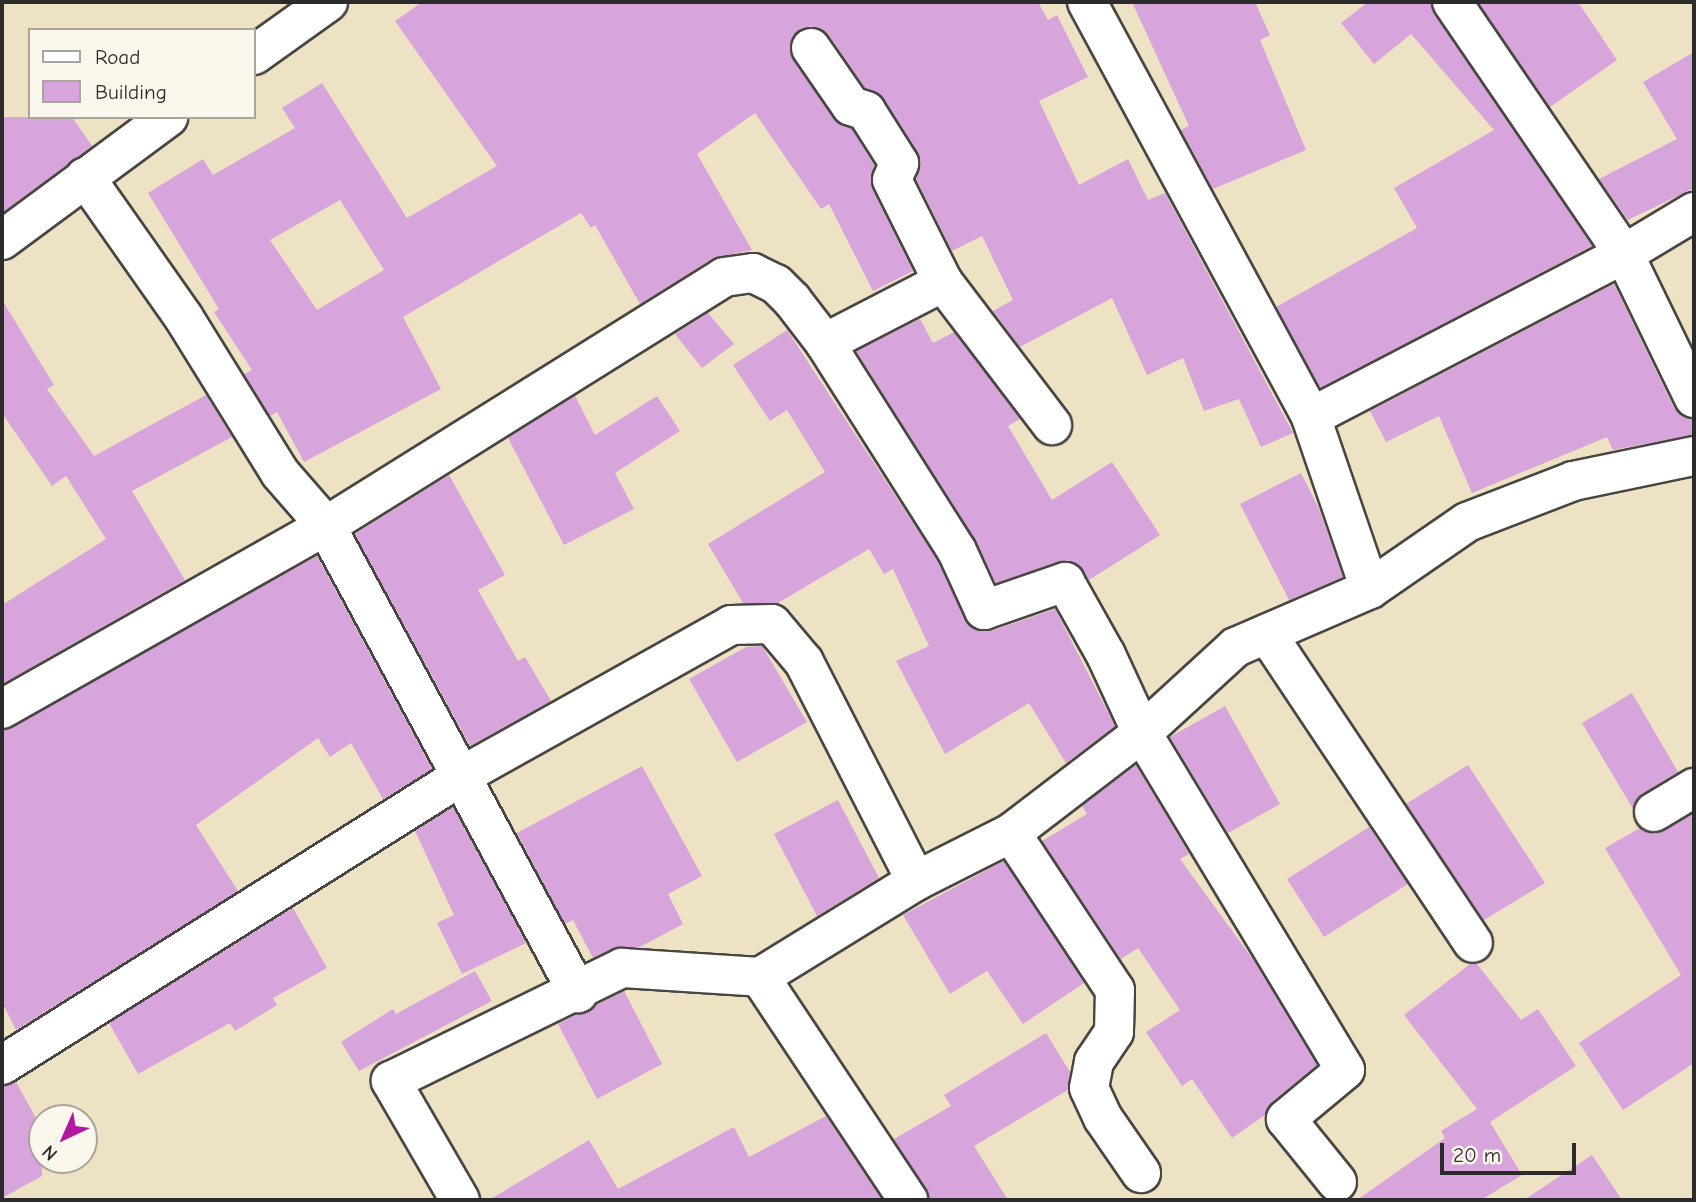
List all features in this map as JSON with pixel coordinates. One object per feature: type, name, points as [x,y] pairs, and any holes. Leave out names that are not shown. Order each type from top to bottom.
[{"type":"street","points":[[1087,2],[1311,417],[1370,589]]},
{"type":"street","points":[[1452,2],[1624,254],[1694,398]]},
{"type":"street","points":[[256,53],[308,8]]},
{"type":"street","points":[[811,48],[851,106],[866,111],[899,163],[892,180],[943,282],[1052,425]]},
{"type":"street","points":[[2,240],[165,119]]},
{"type":"street","points":[[85,177],[184,318],[280,473],[326,526],[578,992]]},
{"type":"street","points":[[1311,417],[1624,254],[1694,212]]},
{"type":"street","points":[[2,709],[326,526],[724,277],[753,273],[776,284],[825,343],[957,551],[984,610],[1065,582],[1106,654],[1142,733],[1346,1070],[1286,1119],[1334,1194]]},
{"type":"street","points":[[825,343],[943,282]]},
{"type":"street","points":[[460,1200],[391,1081],[578,992],[622,968],[760,977],[916,881],[1011,833],[1142,733],[1236,647],[1370,589],[1467,522],[1573,481],[1694,456]]},
{"type":"street","points":[[2,1065],[463,775],[731,625],[772,625],[804,662],[916,881]]},
{"type":"street","points":[[1267,634],[1473,943]]},
{"type":"street","points":[[1654,812],[1694,788]]},
{"type":"street","points":[[1011,833],[1115,990],[1114,1032],[1094,1062],[1089,1088],[1103,1118],[1141,1173]]},
{"type":"street","points":[[760,977],[908,1200]]},
{"type":"building","points":[[422,2],[1038,2],[1048,20],[1057,15],[1088,77],[1039,101],[1079,185],[1128,159],[1148,200],[1165,193],[1293,433],[1261,447],[1239,399],[1204,411],[1183,358],[1147,375],[1112,298],[1020,347],[993,311],[1013,300],[982,236],[952,251],[916,179],[921,162],[917,151],[884,99],[865,88],[829,35],[810,26],[792,38],[793,60],[833,118],[852,129],[874,165],[872,189],[913,271],[873,291],[829,204],[821,209],[755,113],[697,154],[752,250],[713,258],[640,304],[595,225],[591,228],[581,213],[403,317],[441,389],[304,462],[277,412],[270,416],[244,374],[252,370],[214,312],[219,309],[148,193],[203,159],[213,175],[295,128],[282,108],[322,83],[407,218],[497,166],[395,21]],"holes":[[[340,200],[384,270],[317,310],[270,240]]]},
{"type":"building","points":[[1132,2],[1255,2],[1270,35],[1260,40],[1306,150],[1213,189],[1181,130],[1189,126]]},
{"type":"building","points":[[1368,2],[1430,2],[1434,14],[1592,246],[1320,388],[1276,307],[1417,228],[1394,188],[1494,130],[1411,34],[1374,64],[1341,23]]},
{"type":"building","points":[[1478,2],[1578,2],[1617,60],[1550,107]]},
{"type":"building","points":[[1694,52],[1694,188],[1628,220],[1599,179],[1677,139],[1643,82]]},
{"type":"building","points":[[2,117],[73,119],[92,146],[2,213]]},
{"type":"building","points":[[1614,284],[1674,408],[1694,420],[1694,435],[1613,450],[1607,437],[1472,493],[1439,416],[1386,442],[1370,411]]},
{"type":"building","points":[[2,300],[54,385],[47,389],[94,456],[206,395],[232,437],[132,491],[185,580],[2,684],[2,605],[106,539],[66,476],[52,486],[2,413]]},
{"type":"building","points":[[708,313],[734,344],[702,368],[675,334]]},
{"type":"building","points":[[920,319],[933,343],[954,332],[1020,419],[1008,426],[1052,500],[1112,462],[1160,535],[1089,580],[1078,564],[1067,560],[996,583],[975,539],[856,351]]},
{"type":"building","points":[[787,330],[938,561],[970,627],[991,631],[1055,609],[1115,726],[1066,763],[1029,703],[945,754],[896,661],[929,646],[893,569],[884,574],[869,549],[778,603],[743,603],[708,544],[825,472],[787,410],[770,421],[733,365]]},
{"type":"building","points":[[575,396],[595,435],[657,396],[680,431],[615,473],[634,509],[564,545],[508,438]]},
{"type":"building","points":[[1301,473],[1319,509],[1343,577],[1289,600],[1240,504]]},
{"type":"building","points":[[449,475],[505,575],[478,590],[518,661],[525,657],[551,701],[470,746],[355,534]]},
{"type":"building","points":[[317,556],[432,769],[383,799],[351,743],[330,757],[318,738],[196,825],[238,891],[16,1030],[2,1002],[2,731]]},
{"type":"building","points":[[762,646],[807,722],[737,762],[689,679],[746,647]]},
{"type":"building","points":[[1632,693],[1678,772],[1642,794],[1633,809],[1582,723]]},
{"type":"building","points":[[1225,706],[1280,804],[1228,833],[1170,737]]},
{"type":"building","points":[[1136,765],[1189,854],[1180,859],[1254,961],[1317,1065],[1272,1102],[1265,1115],[1232,1138],[1192,1079],[1182,1086],[1146,1032],[1180,1010],[1138,948],[1121,959],[1042,841],[1087,814],[1082,806]]},
{"type":"building","points":[[1468,765],[1545,883],[1484,920],[1406,804]]},
{"type":"building","points":[[642,766],[702,876],[668,894],[683,924],[640,947],[613,948],[593,958],[573,920],[565,924],[517,833]]},
{"type":"building","points":[[838,800],[879,878],[817,916],[774,834]]},
{"type":"building","points":[[453,807],[526,943],[462,974],[437,923],[454,915],[415,831]]},
{"type":"building","points":[[1694,813],[1694,1063],[1623,1110],[1579,1043],[1681,975],[1605,848],[1640,828],[1655,834]]},
{"type":"building","points":[[1369,827],[1408,884],[1324,937],[1287,879]]},
{"type":"building","points":[[1004,861],[1084,983],[1023,1024],[987,971],[950,994],[903,915]]},
{"type":"building","points":[[293,908],[327,968],[273,998],[277,1005],[235,1031],[230,1023],[138,1074],[109,1023]]},
{"type":"building","points":[[1470,964],[1477,964],[1521,1020],[1538,1009],[1576,1066],[1490,1122],[1522,1175],[1481,1200],[1357,1200],[1445,1138],[1441,1131],[1477,1109],[1404,1015]]},
{"type":"building","points":[[475,971],[492,1001],[359,1071],[341,1042],[393,1009],[396,1014]]},
{"type":"building","points":[[624,991],[662,1064],[597,1099],[558,1024]]},
{"type":"building","points":[[1046,1033],[1070,1072],[1068,1090],[974,1146],[1008,1200],[930,1200],[894,1139],[951,1106],[944,1095]]},
{"type":"building","points":[[16,1082],[28,1104],[28,1174],[42,1176],[2,1198],[2,1087]]},
{"type":"building","points":[[826,1116],[882,1200],[489,1200],[589,1140],[618,1189],[734,1127],[749,1157]]},
{"type":"building","points":[[1592,1155],[1622,1200],[1524,1200]]}]
